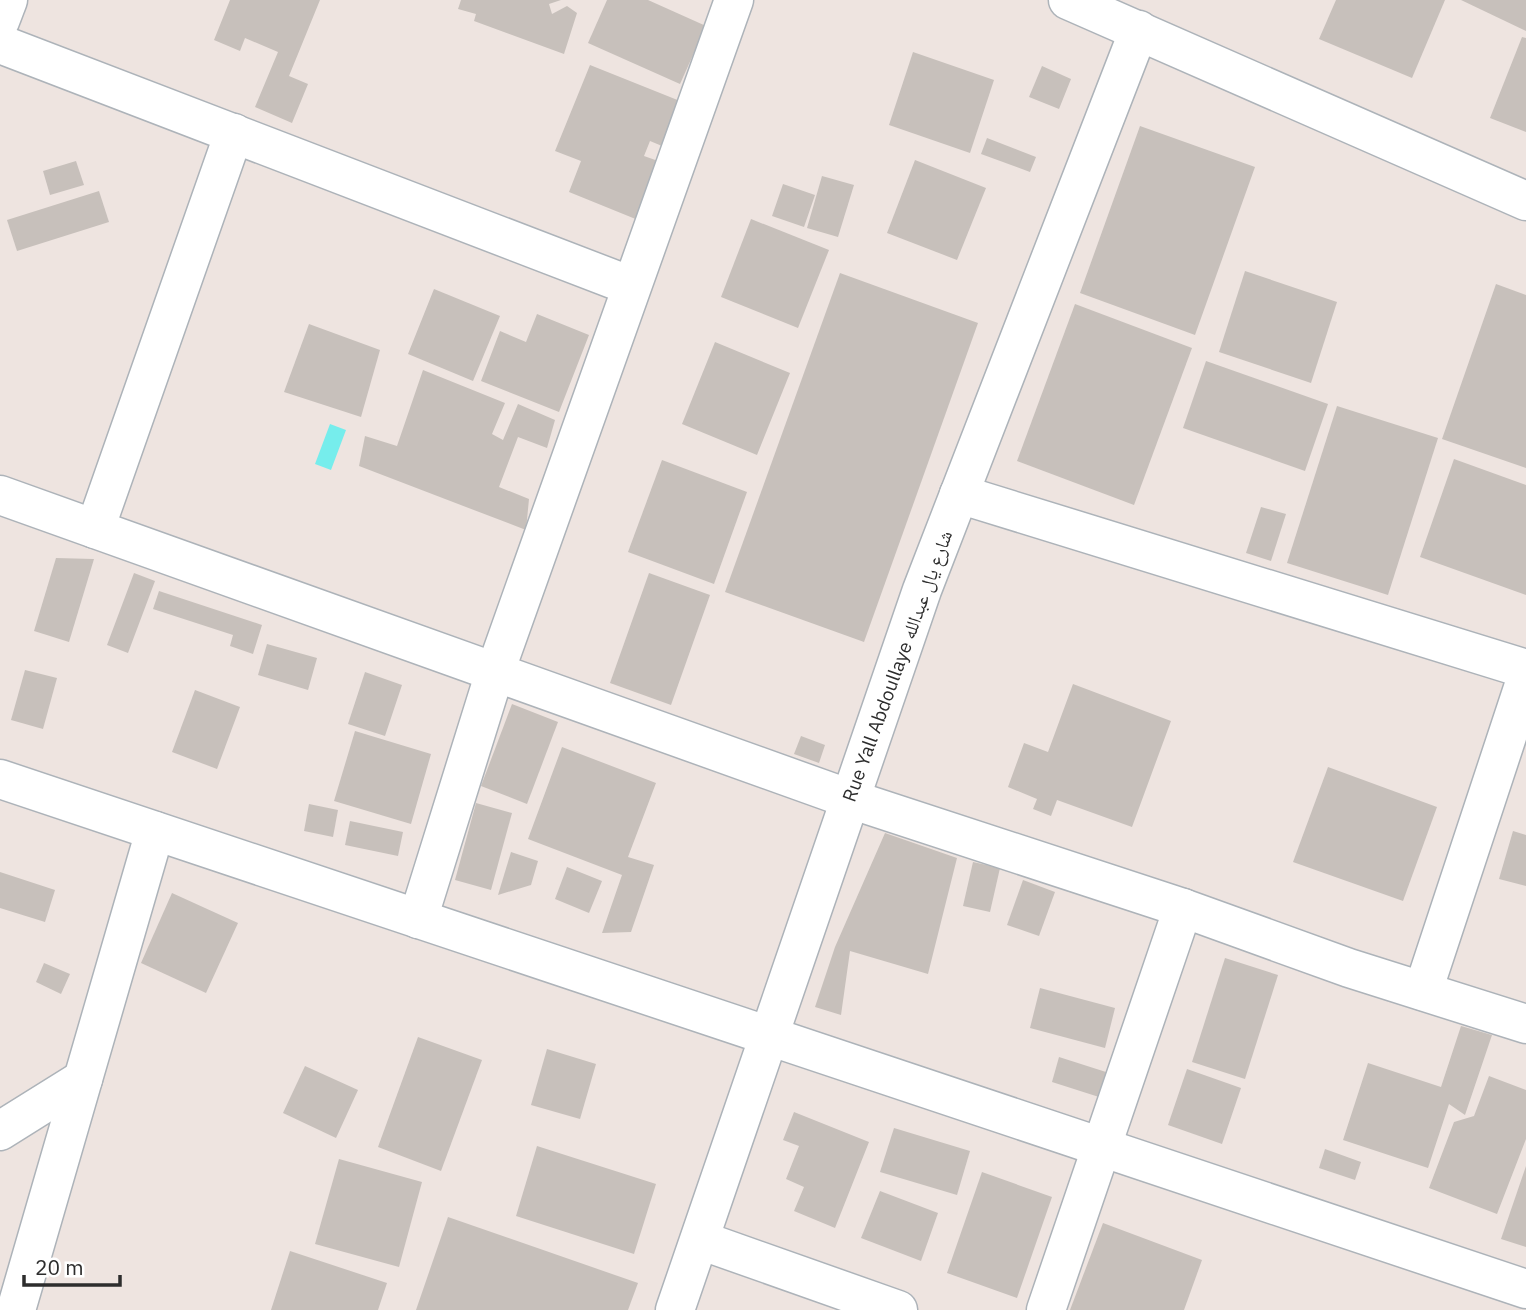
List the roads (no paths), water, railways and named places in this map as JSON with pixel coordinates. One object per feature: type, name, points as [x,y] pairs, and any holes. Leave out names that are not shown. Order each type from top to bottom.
[{"type":"street","points":[[0,21],[8,0]]},
{"type":"street","points":[[418,919],[495,672],[733,0]]},
{"type":"street","points":[[1068,0],[1526,201]]},
{"type":"street","name":"Rue Yall Abdoullaye شارع يال عبدالله","points":[[675,1310],[922,590],[1139,30]]},
{"type":"street","points":[[0,44],[631,286]]},
{"type":"street","points":[[95,529],[233,134]]},
{"type":"street","points":[[959,494],[1526,669]]},
{"type":"street","points":[[0,495],[850,799],[1183,908],[1349,968],[1526,1024]]},
{"type":"street","points":[[1423,991],[1526,679]]},
{"type":"street","points":[[0,779],[1526,1289]]},
{"type":"street","points":[[16,1310],[155,831]]},
{"type":"street","points":[[1046,1310],[1183,908]]},
{"type":"street","points":[[0,1131],[83,1079]]},
{"type":"street","points":[[700,1240],[898,1310]]},
{"type":"water","points":[[330,424],[346,430],[331,470],[315,464]]}]
